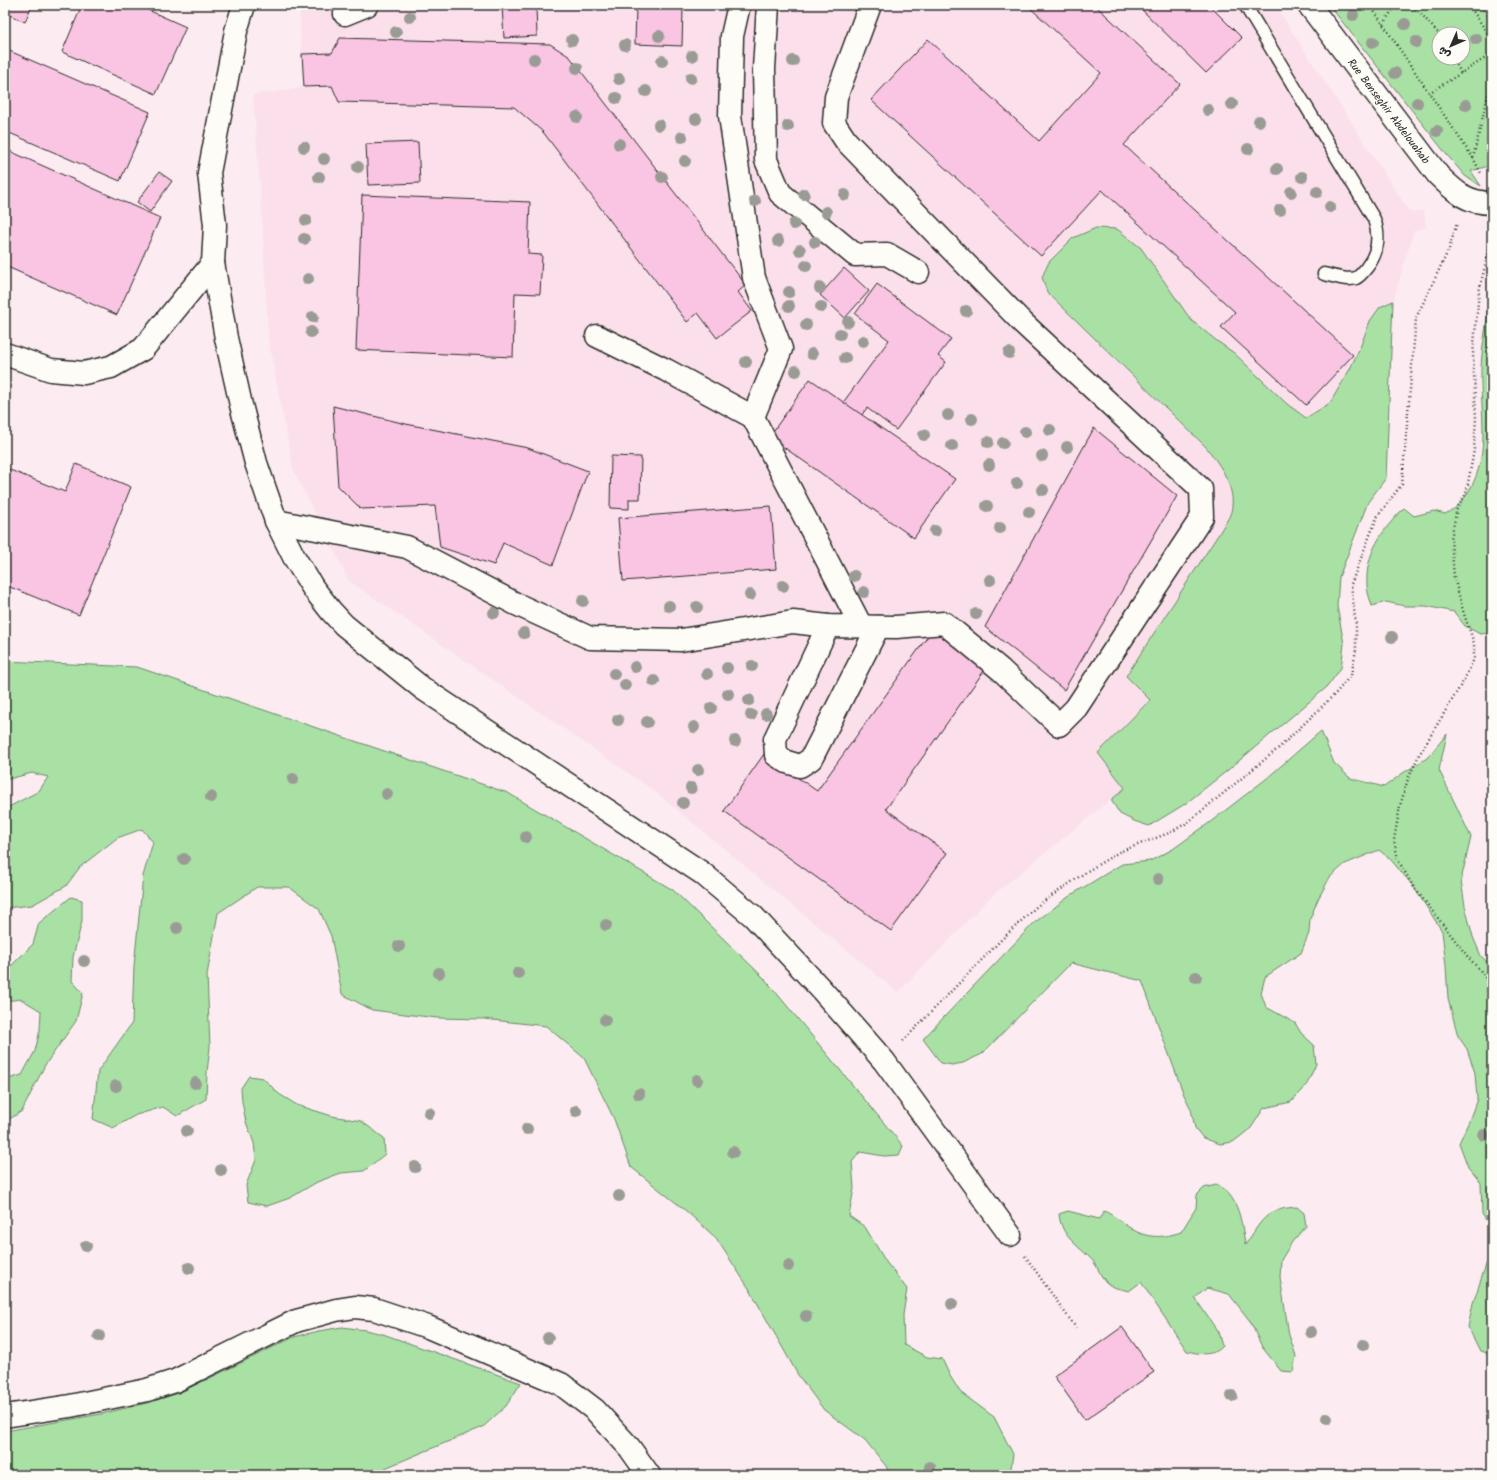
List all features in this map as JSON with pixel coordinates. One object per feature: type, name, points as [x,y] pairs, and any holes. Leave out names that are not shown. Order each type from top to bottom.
[{"type":"street","points":[[244,5],[236,31],[209,173],[215,225],[213,263],[226,338],[256,464],[276,521],[294,557],[313,588],[344,625],[422,688],[702,873],[753,916],[820,988],[884,1061],[1010,1235]]},
{"type":"street","points":[[345,14],[366,5]]},
{"type":"street","points":[[739,5],[732,36],[730,116],[754,278],[781,349],[753,417]]},
{"type":"street","points":[[768,5],[764,69],[766,160],[780,193],[855,255],[887,254],[918,272]]},
{"type":"street","points":[[276,521],[407,547],[516,604],[590,638],[681,640],[793,622],[828,626],[896,628],[944,623],[1001,670],[1059,725],[1076,708],[1202,517],[1201,489],[1023,323],[846,141],[834,123],[836,97],[870,5]]},
{"type":"street","name":"Rue Benseghir Abdelouahab","points":[[1309,5],[1438,175],[1452,189],[1464,198],[1486,203]]},
{"type":"street","points":[[5,354],[50,370],[84,373],[111,367],[142,349],[213,263]]},
{"type":"street","points":[[597,336],[666,370],[753,417],[870,627]]},
{"type":"street","points":[[828,626],[775,739],[776,755],[787,762],[800,766],[811,759],[870,627]]},
{"type":"street","points":[[5,1416],[147,1390],[175,1381],[296,1321],[336,1310],[355,1307],[374,1309],[428,1327],[561,1384],[595,1410],[629,1447],[649,1475]]},
{"type":"lane","points":[[1245,5],[1374,219],[1378,230],[1378,241],[1374,258],[1363,272],[1355,278],[1346,279],[1324,274]]},
{"type":"path","points":[[1370,5],[1473,158],[1485,180]]},
{"type":"path","points":[[1383,24],[1396,5]]},
{"type":"path","points":[[1414,5],[1432,26]]},
{"type":"path","points":[[1469,5],[1492,40]]},
{"type":"path","points":[[1429,93],[1492,54]]},
{"type":"path","points":[[1457,66],[1461,73]]},
{"type":"path","points":[[1473,158],[1492,78]]},
{"type":"path","points":[[1492,228],[1490,244],[1479,292],[1473,354],[1476,418],[1474,450],[1466,494],[1457,508],[1451,539],[1454,577],[1474,643],[1474,659],[1464,680],[1418,755],[1408,779],[1400,806],[1394,840],[1398,860],[1413,886],[1488,982],[1492,1039]]},
{"type":"path","points":[[884,1061],[1001,940],[1037,906],[1086,872],[1119,852],[1169,833],[1187,823],[1280,747],[1336,693],[1351,674],[1356,650],[1356,626],[1351,584],[1377,517],[1402,484],[1416,318],[1449,250]]},
{"type":"path","points":[[1010,1235],[1076,1328]]},
{"type":"shaded area","points":[[299,5],[1275,5],[1410,212],[1424,211],[1426,228],[1414,231],[1393,301],[1386,478],[1368,502],[1150,700],[1098,753],[1125,788],[990,898],[898,993],[654,791],[349,581],[293,470],[268,337],[262,218],[253,95],[303,87]]},
{"type":"green space","points":[[1329,5],[1480,5],[1492,23],[1492,165],[1471,171],[1481,186],[1465,176]]},
{"type":"green space","points":[[1096,228],[1117,229],[1141,248],[1191,320],[1234,353],[1287,404],[1306,418],[1330,403],[1350,369],[1370,321],[1380,307],[1393,301],[1386,478],[1368,502],[1339,577],[1337,606],[1344,644],[1341,668],[1327,687],[1228,770],[1185,804],[1149,826],[1120,814],[1111,800],[1125,788],[1098,753],[1150,700],[1126,676],[1227,520],[1231,512],[1232,494],[1222,469],[1206,447],[1047,292],[1042,277],[1049,262],[1073,238]]},
{"type":"green space","points":[[1492,291],[1492,633],[1480,634],[1465,626],[1454,612],[1426,606],[1405,606],[1386,602],[1372,606],[1367,585],[1367,573],[1372,552],[1377,542],[1389,524],[1404,508],[1414,516],[1434,511],[1445,514],[1457,507],[1470,489],[1480,461],[1482,446],[1482,355],[1489,302]]},
{"type":"green space","points":[[5,661],[137,667],[508,793],[673,890],[764,978],[903,1146],[899,1155],[884,1156],[860,1152],[852,1162],[854,1188],[849,1216],[865,1227],[886,1262],[907,1289],[903,1315],[904,1345],[927,1357],[942,1359],[960,1392],[994,1417],[1013,1454],[1010,1475],[890,1475],[886,1466],[865,1440],[824,1410],[798,1375],[750,1290],[716,1238],[685,1210],[631,1167],[614,1119],[584,1058],[546,1026],[484,1019],[437,1018],[372,1010],[342,994],[331,936],[319,909],[289,887],[257,887],[218,913],[207,975],[210,1047],[206,1099],[177,1116],[163,1107],[136,1115],[113,1128],[93,1119],[98,1071],[132,1023],[134,966],[143,876],[153,842],[142,829],[117,838],[80,867],[66,886],[32,905],[5,908],[5,809],[39,791],[48,777],[32,773],[5,780]]},
{"type":"green space","points":[[1321,731],[1334,763],[1350,778],[1384,787],[1427,758],[1447,734],[1439,770],[1471,837],[1461,880],[1465,906],[1473,937],[1481,956],[1492,967],[1492,1229],[1482,1214],[1481,1183],[1468,1167],[1459,1143],[1477,1099],[1475,1073],[1467,1049],[1458,1036],[1448,999],[1442,931],[1413,886],[1391,860],[1379,850],[1345,864],[1330,877],[1318,899],[1310,919],[1309,933],[1301,953],[1265,977],[1261,993],[1266,1007],[1295,1023],[1301,1033],[1314,1045],[1316,1064],[1307,1084],[1291,1102],[1264,1108],[1251,1128],[1233,1142],[1220,1144],[1203,1138],[1195,1128],[1191,1109],[1184,1095],[1142,981],[1071,963],[982,1054],[963,1063],[952,1065],[941,1063],[923,1039],[1034,923],[1071,895],[1122,864],[1150,861],[1173,849],[1266,779]]},
{"type":"green space","points":[[71,897],[82,900],[82,921],[73,957],[72,981],[83,993],[76,1021],[45,1065],[22,1111],[5,1122],[5,1080],[22,1075],[35,1051],[40,1030],[41,1011],[21,999],[5,1001],[5,970],[10,967],[33,944],[39,923]]},
{"type":"green space","points":[[249,1076],[263,1078],[279,1094],[297,1105],[332,1116],[361,1121],[384,1138],[385,1154],[364,1171],[341,1173],[317,1182],[290,1198],[267,1206],[248,1202],[246,1185],[256,1160],[254,1143],[246,1122],[241,1088]]},
{"type":"green space","points":[[1216,1185],[1224,1189],[1230,1195],[1238,1210],[1245,1245],[1260,1223],[1277,1210],[1297,1207],[1304,1213],[1306,1226],[1292,1242],[1281,1260],[1280,1277],[1289,1335],[1296,1356],[1293,1372],[1281,1371],[1262,1347],[1250,1321],[1229,1294],[1207,1288],[1195,1298],[1218,1332],[1222,1346],[1214,1352],[1206,1354],[1187,1351],[1141,1282],[1129,1291],[1116,1288],[1108,1284],[1102,1277],[1093,1261],[1067,1235],[1060,1222],[1059,1214],[1068,1211],[1099,1219],[1104,1211],[1136,1232],[1149,1236],[1174,1234],[1181,1232],[1196,1208],[1197,1195],[1204,1188]]},
{"type":"green space","points":[[1492,1237],[1492,1355],[1480,1351],[1468,1327],[1473,1303],[1490,1253]]},
{"type":"green space","points":[[342,1327],[383,1334],[521,1383],[506,1406],[483,1427],[385,1468],[385,1475],[5,1475],[5,1431],[101,1414],[151,1402],[179,1393],[294,1337]]},
{"type":"building","points":[[5,5],[32,5],[25,22],[5,13]]},
{"type":"building","points":[[82,5],[137,5],[186,27],[156,94],[62,52]]},
{"type":"building","points":[[536,5],[537,36],[504,38],[502,6]]},
{"type":"building","points":[[1027,5],[1095,5],[1180,84],[1124,145],[1353,355],[1306,405],[1221,327],[1235,312],[1102,190],[1041,256],[871,100],[928,39],[1039,141],[1101,73]]},
{"type":"building","points":[[1137,5],[1209,5],[1242,38],[1206,73]]},
{"type":"building","points":[[636,7],[683,9],[682,46],[635,44]]},
{"type":"building","points":[[340,38],[550,44],[570,57],[746,285],[738,292],[752,311],[717,338],[698,313],[687,322],[543,132],[514,107],[339,102],[332,86],[304,87],[302,54],[332,53]]},
{"type":"building","points":[[5,49],[150,112],[120,181],[5,131]]},
{"type":"building","points":[[418,142],[420,183],[368,185],[366,144]]},
{"type":"building","points":[[5,149],[160,218],[117,315],[5,266]]},
{"type":"building","points":[[159,172],[172,181],[150,212],[137,202]]},
{"type":"building","points":[[362,195],[530,202],[528,254],[542,255],[540,294],[515,293],[513,357],[356,350]]},
{"type":"building","points":[[844,268],[869,291],[845,318],[820,295]]},
{"type":"building","points":[[877,284],[951,339],[938,356],[946,362],[896,430],[867,408],[860,417],[842,404],[889,340],[855,314]]},
{"type":"building","points":[[810,379],[955,479],[914,538],[769,437]]},
{"type":"building","points":[[333,406],[406,424],[528,448],[588,471],[553,565],[503,543],[494,565],[440,547],[435,506],[361,509],[338,486]]},
{"type":"building","points":[[1094,428],[1177,496],[1064,690],[985,627]]},
{"type":"building","points":[[611,456],[641,457],[640,499],[629,499],[629,509],[610,508]]},
{"type":"building","points":[[76,464],[131,487],[79,615],[5,585],[5,468],[65,492]]},
{"type":"building","points":[[771,506],[776,569],[623,581],[618,518]]},
{"type":"building","points":[[933,629],[986,668],[886,809],[947,853],[891,931],[724,811],[764,754],[817,791]]},
{"type":"building","points":[[1122,1327],[1154,1372],[1085,1420],[1054,1376]]}]
